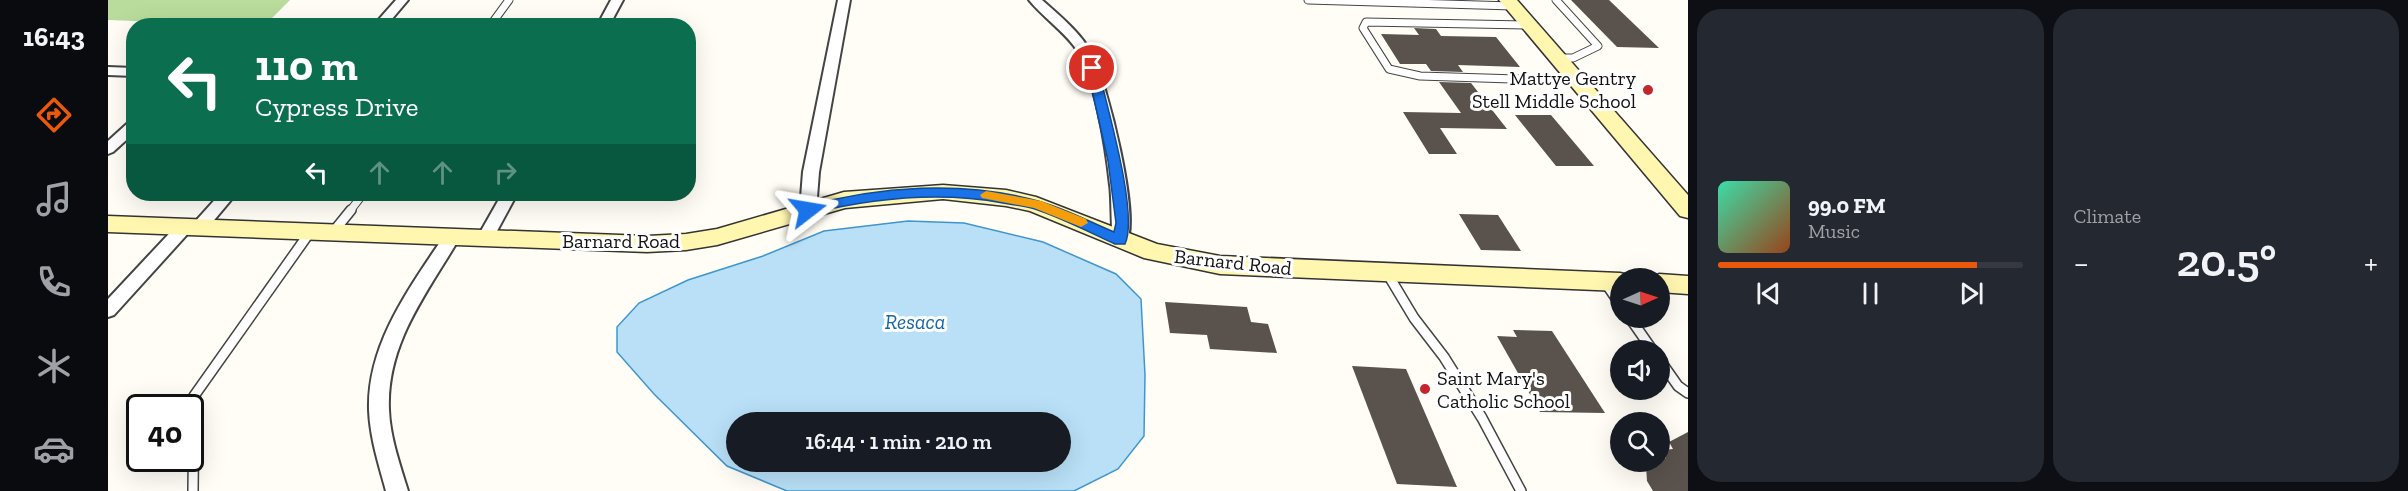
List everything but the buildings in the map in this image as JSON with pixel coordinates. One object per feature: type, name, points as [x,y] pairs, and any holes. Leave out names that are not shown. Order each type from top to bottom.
[{"type":"street","points":[[386,18],[402,0]]},
{"type":"street","points":[[607,18],[617,0]]},
{"type":"street","points":[[808,210],[812,172],[844,0]]},
{"type":"street","points":[[1035,0],[1073,36],[1089,62],[1100,95],[1114,161],[1123,223],[1120,240]]},
{"type":"street","points":[[1511,3],[1688,210]]},
{"type":"street","points":[[108,71],[126,72]]},
{"type":"street","points":[[110,146],[126,132]]},
{"type":"street","name":"Barnard Road","points":[[108,224],[647,244],[686,242],[750,229],[844,200],[922,193],[975,194],[1036,205],[1153,252],[1220,265],[1610,282]]},
{"type":"street","points":[[108,310],[220,201]]},
{"type":"street","points":[[485,238],[505,201]]},
{"type":"street","points":[[397,491],[382,437],[378,408],[380,380],[386,355],[399,326],[419,288],[452,237]]},
{"type":"street","points":[[1670,284],[1688,285]]},
{"type":"lane","points":[[496,18],[509,0]]},
{"type":"lane","points":[[1308,0],[1511,3]]},
{"type":"lane","points":[[1556,0],[1598,46],[1573,58],[1558,58]]},
{"type":"lane","points":[[1530,25],[1366,22],[1363,28],[1389,69],[1419,76],[1578,81]]},
{"type":"lane","points":[[334,232],[358,201]]},
{"type":"lane","points":[[194,491],[194,396],[310,231]]},
{"type":"lane","points":[[1387,273],[1414,318],[1444,357],[1521,491]]},
{"type":"lane","points":[[1670,375],[1678,386],[1688,393]]},
{"type":"green space","points":[[108,0],[290,0],[272,18],[108,20]]},
{"type":"water","name":"Resaca","points":[[908,221],[964,223],[1043,242],[1116,274],[1141,299],[1145,375],[1144,436],[1118,469],[1074,491],[787,491],[741,472],[1071,472],[1071,412],[726,412],[726,465],[654,394],[617,352],[617,327],[639,303],[688,280],[763,256],[824,231]]},
{"type":"slow traffic","points":[[986,195],[1036,205],[1081,223]]},
{"type":"place","name":"Mattye Gentry Stell Middle School","points":[[1648,90]]},
{"type":"place","name":"Saint Mary's Catholic School","points":[[1425,389]]},
{"type":"route","points":[[808,210],[844,200],[877,196],[943,192],[975,194],[1036,205],[1065,215],[1120,240],[1123,223],[1114,161],[1092,68]]}]
